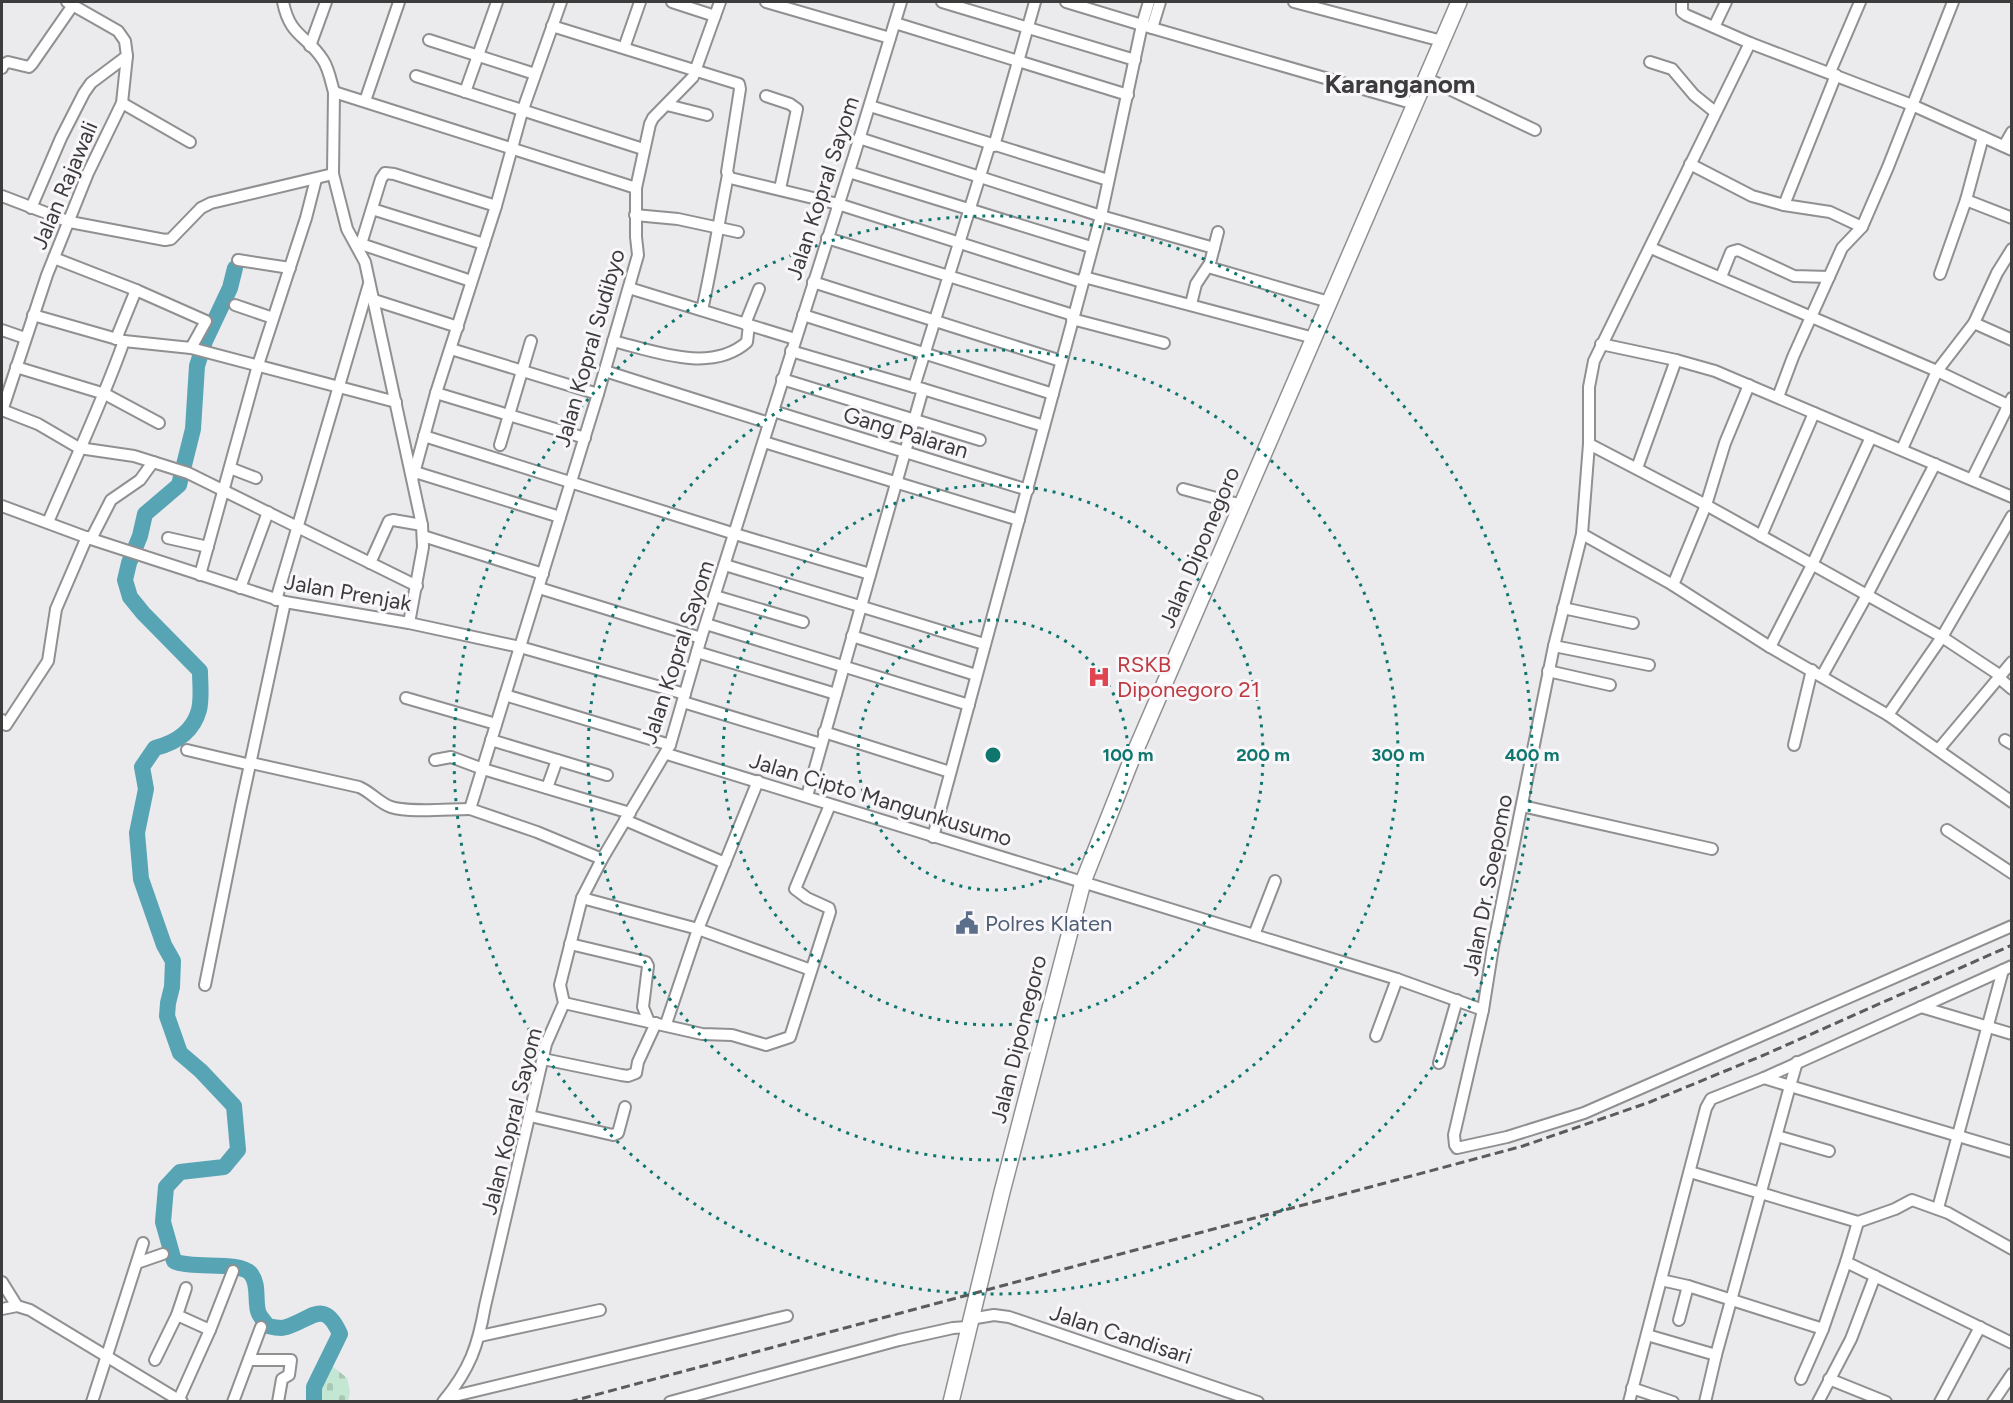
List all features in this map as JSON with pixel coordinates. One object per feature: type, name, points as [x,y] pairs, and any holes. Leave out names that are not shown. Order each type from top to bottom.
[{"type":"highway","name":"Jalan Diponegoro","points":[[951,1401],[1083,882],[1118,790],[1459,2]]},
{"type":"street","points":[[283,2],[295,32],[323,59],[334,92],[333,174],[347,229],[358,243],[364,262],[414,475],[423,530],[423,547],[408,622]]},
{"type":"street","points":[[310,46],[326,2]]},
{"type":"street","points":[[365,101],[399,2]]},
{"type":"street","points":[[465,92],[497,2]]},
{"type":"street","points":[[624,48],[640,2]]},
{"type":"street","points":[[672,2],[715,16]]},
{"type":"street","name":"Jalan Kopral Sudibyo","points":[[470,809],[585,438],[638,255],[636,188],[650,124],[689,82],[697,70],[720,2]]},
{"type":"street","points":[[766,2],[805,7],[890,38]]},
{"type":"street","name":"Jalan Kopral Sayom","points":[[445,1400],[465,1373],[480,1335],[546,1044],[564,1003],[560,985],[582,898],[602,859],[669,749],[701,638],[901,2]]},
{"type":"street","points":[[942,2],[1136,60]]},
{"type":"street","points":[[807,796],[915,420],[925,353],[1019,61],[1035,2]]},
{"type":"street","points":[[1066,2],[1414,104]]},
{"type":"street","points":[[1147,27],[1149,2]]},
{"type":"street","points":[[933,837],[1101,216],[1136,60],[1147,27],[1160,2]]},
{"type":"street","points":[[1294,2],[1442,40]]},
{"type":"street","points":[[1682,2],[1682,12],[1686,15],[1750,43],[1912,105],[2008,148],[2012,132]]},
{"type":"street","points":[[1714,27],[1726,2]]},
{"type":"street","points":[[1784,205],[1860,2]]},
{"type":"street","points":[[1778,397],[1844,243],[1862,227],[1953,2]]},
{"type":"street","points":[[2,68],[8,62],[25,67],[32,64],[70,3]]},
{"type":"street","name":"Jalan Rajawali","points":[[2,410],[54,258],[88,173],[122,103],[127,56],[125,41],[118,31],[70,3]]},
{"type":"street","points":[[414,475],[436,393],[496,206],[522,112],[552,26],[557,3]]},
{"type":"street","points":[[895,22],[1128,95]]},
{"type":"street","points":[[552,26],[733,81],[740,86],[728,175],[717,228],[716,250],[702,310]]},
{"type":"street","points":[[429,40],[535,74]]},
{"type":"street","name":"Jalan Dr. Soepomo","points":[[1083,882],[1397,979],[1483,1010],[1493,947],[1548,671],[1582,534],[1589,444],[1589,387],[1594,361],[1750,43]]},
{"type":"street","points":[[31,208],[61,138],[84,93],[91,83],[127,56]]},
{"type":"street","points":[[1650,62],[1672,69],[1694,95],[1715,112]]},
{"type":"street","points":[[416,76],[522,112],[644,149]]},
{"type":"street","points":[[1426,78],[1535,130]]},
{"type":"street","points":[[334,92],[636,188]]},
{"type":"street","points":[[766,96],[790,104],[797,109],[780,189]]},
{"type":"street","points":[[122,103],[190,142]]},
{"type":"street","points":[[667,105],[707,115]]},
{"type":"street","points":[[870,106],[1108,180]]},
{"type":"street","points":[[1940,274],[1966,200],[1983,137]]},
{"type":"street","points":[[859,138],[1101,216],[1214,248]]},
{"type":"street","points":[[1690,164],[1752,196],[1784,205],[1830,212],[1862,227]]},
{"type":"street","points":[[849,172],[1092,247]]},
{"type":"street","points":[[358,243],[382,176],[389,173],[496,206]]},
{"type":"street","points":[[3,199],[70,222],[165,240],[171,239],[201,208],[211,203],[333,174]]},
{"type":"street","points":[[728,175],[734,180],[838,204],[1083,279],[1191,304],[1314,338]]},
{"type":"street","points":[[200,575],[258,365],[316,179]]},
{"type":"street","points":[[1966,200],[2012,218]]},
{"type":"street","points":[[372,209],[484,244]]},
{"type":"street","points":[[636,215],[678,219],[738,232]]},
{"type":"street","points":[[1191,304],[1196,284],[1208,267],[1218,232]]},
{"type":"street","points":[[827,238],[1072,317],[1164,343]]},
{"type":"street","points":[[358,243],[471,281]]},
{"type":"street","points":[[1651,248],[2010,401],[1972,479]]},
{"type":"street","points":[[1721,277],[1734,249],[1794,276],[1829,277]]},
{"type":"street","points":[[1902,449],[1938,371],[1974,322],[1997,273],[2012,249]]},
{"type":"street","points":[[54,258],[136,290],[206,321],[197,349]]},
{"type":"street","points":[[238,260],[290,268]]},
{"type":"street","points":[[1208,267],[1329,302]]},
{"type":"street","points":[[813,282],[1061,362]]},
{"type":"street","points":[[206,985],[251,764],[281,601],[298,528],[369,284]]},
{"type":"street","points":[[629,288],[795,339]]},
{"type":"street","points":[[613,341],[694,358],[714,358],[734,351],[747,342],[747,324],[759,289]]},
{"type":"street","points":[[48,522],[105,394],[136,290]]},
{"type":"street","points":[[374,300],[458,327]]},
{"type":"street","points":[[235,305],[273,318]]},
{"type":"street","points":[[33,315],[120,340],[197,349],[396,402]]},
{"type":"street","points":[[803,315],[1053,394]]},
{"type":"street","points":[[1974,322],[2012,340]]},
{"type":"street","points":[[2,330],[25,338]]},
{"type":"street","points":[[500,445],[531,341]]},
{"type":"street","points":[[1601,344],[1715,371],[1902,449],[2012,498]]},
{"type":"street","points":[[451,349],[598,394]]},
{"type":"street","points":[[791,351],[1044,426]]},
{"type":"street","points":[[1637,468],[1676,360]]},
{"type":"street","points":[[16,367],[105,394],[159,423]]},
{"type":"street","points":[[605,371],[770,423]]},
{"type":"street","points":[[782,379],[980,440]]},
{"type":"street","points":[[1672,585],[1706,506],[1725,443],[1749,385]]},
{"type":"street","points":[[436,393],[585,438]]},
{"type":"street","points":[[2,410],[38,424],[79,448],[134,456],[188,473],[417,586]]},
{"type":"street","name":"Gang Palaran","points":[[773,411],[1028,490]]},
{"type":"street","points":[[1761,536],[1814,412]]},
{"type":"street","points":[[424,436],[870,574]]},
{"type":"street","points":[[1770,646],[1812,565],[1872,437]]},
{"type":"street","points":[[764,442],[1019,520]]},
{"type":"street","points":[[1589,444],[1637,468],[1942,637],[2000,677],[2012,689]]},
{"type":"street","points":[[3,726],[48,661],[56,609],[89,538],[111,500],[140,480],[153,462]]},
{"type":"street","points":[[1822,676],[1935,464]]},
{"type":"street","points":[[230,468],[256,478]]},
{"type":"street","points":[[414,475],[560,517]]},
{"type":"street","points":[[1183,489],[1242,505]]},
{"type":"street","name":"Jalan Prenjak","points":[[4,506],[89,538],[281,601],[408,622],[520,647],[821,744]]},
{"type":"street","points":[[240,588],[267,512]]},
{"type":"street","points":[[1888,715],[1942,637],[2012,516]]},
{"type":"street","points":[[370,563],[388,521],[393,520],[543,574]]},
{"type":"street","points":[[1582,534],[1672,585],[1888,715],[2012,802]]},
{"type":"street","points":[[168,538],[208,547]]},
{"type":"street","points":[[725,565],[984,644]]},
{"type":"street","points":[[538,588],[701,638]]},
{"type":"street","points":[[715,596],[803,622]]},
{"type":"street","points":[[1563,608],[1632,623]]},
{"type":"street","points":[[706,624],[969,705]]},
{"type":"street","points":[[852,636],[976,675]]},
{"type":"street","points":[[1554,646],[1649,665]]},
{"type":"street","points":[[697,652],[836,694]]},
{"type":"street","points":[[1939,749],[2012,662]]},
{"type":"street","points":[[1794,745],[1812,670]]},
{"type":"street","points":[[1548,671],[1610,685]]},
{"type":"street","name":"Jalan Cipto Mangunkusumo","points":[[505,695],[758,781],[1083,882]]},
{"type":"street","points":[[406,698],[496,724]]},
{"type":"street","points":[[824,732],[950,772]]},
{"type":"street","points":[[491,740],[607,775]]},
{"type":"street","points":[[187,750],[359,787],[367,790],[390,807],[470,809],[537,832],[602,859]]},
{"type":"street","points":[[435,760],[451,757],[548,788],[627,817],[725,863]]},
{"type":"street","points":[[548,788],[556,760]]},
{"type":"street","points":[[543,1059],[621,1075],[636,1073],[758,781]]},
{"type":"street","points":[[564,1003],[702,1034],[732,1035],[766,1046],[790,1037],[830,910],[795,889],[796,883],[830,804]]},
{"type":"street","points":[[1521,806],[1712,849]]},
{"type":"street","points":[[1947,830],[2012,873]]},
{"type":"street","points":[[1254,935],[1275,881]]},
{"type":"street","points":[[582,898],[698,929],[811,970]]},
{"type":"street","points":[[1483,1010],[1454,1135],[1457,1148],[1507,1137],[1584,1113],[2012,926]]},
{"type":"street","points":[[570,944],[646,962],[648,966],[643,1007],[657,1023]]},
{"type":"street","points":[[1629,1401],[1706,1108],[1711,1099],[1764,1078],[2007,968]]},
{"type":"street","points":[[1938,1208],[1988,1027],[2007,968]]},
{"type":"street","points":[[1376,1036],[1397,979]]},
{"type":"street","points":[[1439,1062],[1457,1000]]},
{"type":"street","points":[[1921,1007],[2012,1034]]},
{"type":"street","points":[[1705,1401],[1797,1062]]},
{"type":"street","points":[[1764,1078],[2012,1152]]},
{"type":"street","points":[[530,1116],[613,1135],[618,1133],[625,1107]]},
{"type":"street","points":[[1777,1136],[1828,1151]]},
{"type":"street","points":[[1690,1172],[1858,1222],[1895,1209],[1912,1200],[1938,1208],[2012,1249]]},
{"type":"street","points":[[1801,1379],[1823,1329],[1858,1222]]},
{"type":"street","points":[[92,1401],[143,1243]]},
{"type":"street","points":[[137,1263],[163,1254]]},
{"type":"street","points":[[1846,1262],[2012,1343]]},
{"type":"street","points":[[2,1309],[17,1306],[30,1310],[180,1400],[233,1271]]},
{"type":"street","points":[[1822,1400],[1829,1378],[1851,1339],[1875,1275]]},
{"type":"street","points":[[1661,1280],[1688,1286],[1823,1329]]},
{"type":"street","points":[[2,1282],[17,1306]]},
{"type":"street","points":[[1680,1320],[1688,1286]]},
{"type":"street","points":[[155,1360],[177,1315],[186,1288]]},
{"type":"street","points":[[480,1335],[600,1310]]},
{"type":"street","points":[[177,1315],[210,1330]]},
{"type":"street","name":"Jalan Candisari","points":[[670,1401],[899,1340],[953,1328],[994,1315],[1009,1317],[1258,1401]]},
{"type":"street","points":[[445,1400],[787,1316]]},
{"type":"street","points":[[233,1401],[261,1327]]},
{"type":"street","points":[[1940,1401],[1980,1327]]},
{"type":"street","points":[[1647,1335],[1716,1355]]},
{"type":"street","points":[[249,1360],[291,1360],[289,1375],[282,1379],[278,1401]]},
{"type":"street","points":[[1993,1401],[2012,1374]]},
{"type":"street","points":[[1829,1378],[1886,1401]]},
{"type":"street","points":[[1632,1389],[1673,1401]]},
{"type":"green space","points":[[332,1366],[347,1378],[350,1392],[348,1401],[314,1401],[314,1390],[319,1376]]},
{"type":"waterway","points":[[235,268],[230,288],[205,341],[197,366],[193,429],[179,485],[145,514],[125,580],[130,597],[143,613],[200,671],[200,705],[192,725],[176,740],[155,748],[142,767],[146,789],[137,833],[141,879],[164,945],[173,961],[172,987],[167,1016],[180,1053],[201,1071],[234,1106],[238,1150],[224,1167],[180,1172],[166,1187],[163,1222],[174,1261],[192,1265],[237,1267],[251,1274],[255,1282],[259,1313],[268,1326],[282,1328],[315,1314],[328,1316],[334,1322],[340,1334],[314,1387],[314,1402]]},
{"type":"railway","points":[[569,1402],[1523,1146],[1650,1102],[1764,1055],[2012,945]]},
{"type":"place","name":"RSKB Diponegoro 21","points":[[1099,677]]},
{"type":"place","name":"Polres Klaten","points":[[967,923]]},
{"type":"district","name":"Karanganom","points":[[1400,84]]}]
